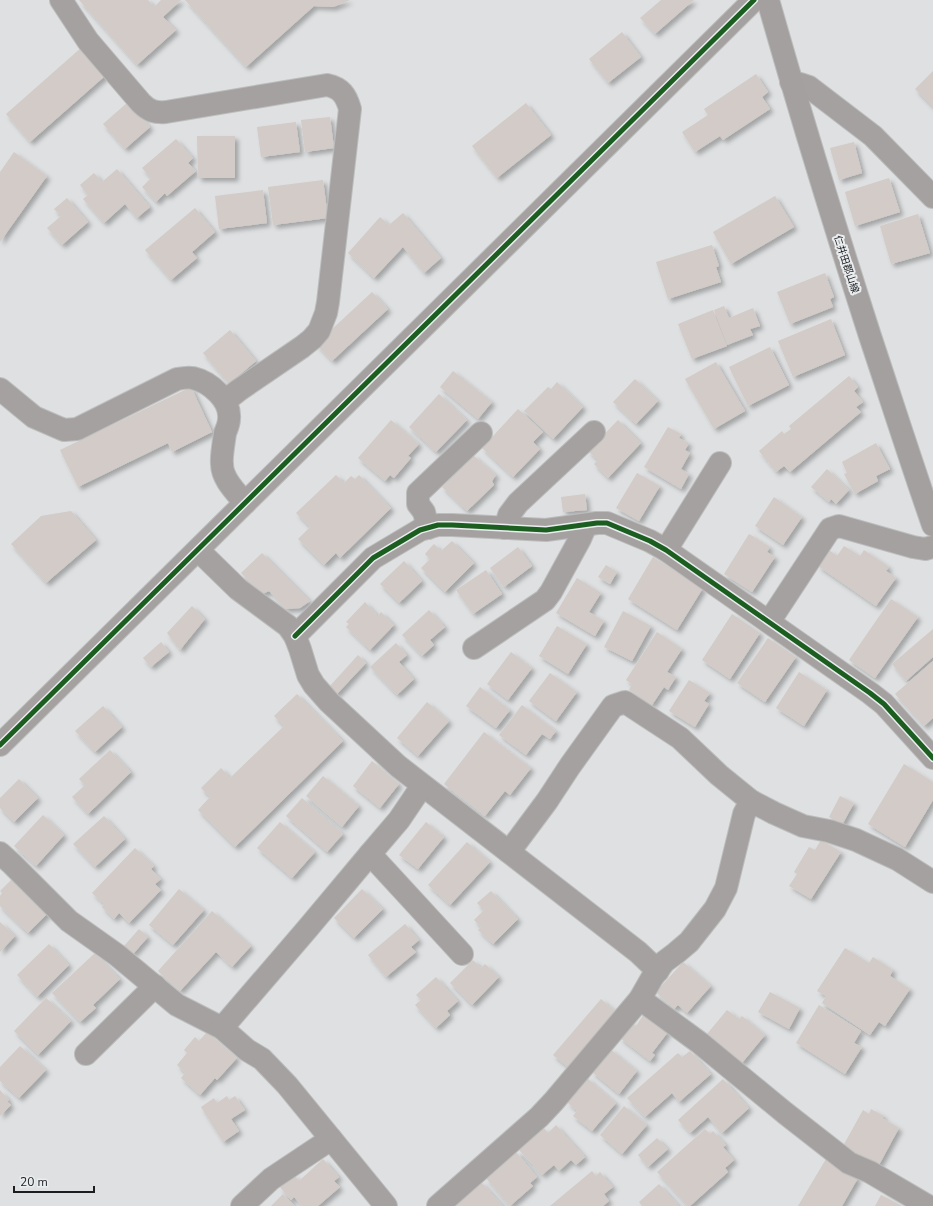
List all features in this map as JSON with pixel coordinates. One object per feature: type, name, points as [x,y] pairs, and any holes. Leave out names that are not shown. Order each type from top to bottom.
[{"type":"main road","name":"仁井田郡山線","points":[[768,0],[833,220],[911,464],[933,525]]},
{"type":"street","points":[[61,0],[88,41],[141,103],[151,111],[166,112],[327,85],[339,89],[348,100],[350,109],[328,302],[326,313],[319,331],[302,347],[225,401]]},
{"type":"street","points":[[0,745],[754,0]]},
{"type":"street","points":[[791,82],[809,88],[873,136],[933,197]]},
{"type":"street","points":[[0,389],[34,417],[64,430],[70,430],[77,429],[177,379],[192,378],[210,385],[225,401],[229,410],[230,417],[225,434],[222,465],[224,472],[230,486],[245,503]]},
{"type":"street","points":[[505,528],[509,515],[518,502],[594,432]]},
{"type":"street","points":[[428,528],[424,512],[418,504],[418,493],[481,433]]},
{"type":"street","points":[[666,550],[720,463]]},
{"type":"street","points":[[295,636],[373,558],[414,534],[428,528],[438,525],[452,524],[546,530],[607,523],[650,541],[666,550],[870,693],[884,704],[933,758]]},
{"type":"street","points":[[474,648],[539,605],[548,596],[586,525]]},
{"type":"street","points":[[769,622],[830,529],[839,526],[913,547],[925,549],[933,547]]},
{"type":"street","points":[[198,550],[238,589],[288,626],[295,636],[308,674],[314,685],[329,702],[398,766],[638,952],[658,971]]},
{"type":"street","points":[[509,852],[548,801],[570,766],[613,706],[625,702],[680,738],[719,775],[751,801],[803,826],[829,831],[856,840],[898,859],[933,882]]},
{"type":"street","points":[[222,1028],[399,820],[422,786]]},
{"type":"street","points":[[438,1206],[539,1117],[554,1101],[640,998],[664,962],[676,954],[689,942],[716,908],[726,888],[744,814],[751,801]]},
{"type":"street","points":[[0,854],[69,921],[117,955],[177,1005],[222,1028],[246,1050],[262,1059],[269,1065],[386,1206]]},
{"type":"street","points":[[370,854],[462,954]]},
{"type":"street","points":[[86,1054],[155,986]]},
{"type":"street","points":[[640,998],[700,1043],[785,1113],[849,1163],[870,1172],[928,1206]]},
{"type":"street","points":[[242,1206],[271,1179],[331,1139]]},
{"type":"building","points":[[79,0],[148,0],[154,7],[161,0],[181,0],[163,17],[176,30],[137,65]]},
{"type":"building","points":[[185,0],[350,0],[333,7],[314,6],[246,67]]},
{"type":"building","points":[[661,0],[694,0],[655,34],[640,18]]},
{"type":"building","points":[[622,32],[641,57],[608,83],[589,59]]},
{"type":"building","points":[[82,47],[106,75],[30,142],[6,114]]},
{"type":"building","points":[[933,71],[933,107],[915,89]]},
{"type":"building","points":[[756,74],[768,92],[762,97],[770,109],[723,140],[720,136],[695,152],[682,132],[708,115],[704,109]]},
{"type":"building","points":[[128,102],[150,127],[125,149],[103,124]]},
{"type":"building","points":[[526,103],[551,135],[497,178],[472,146]]},
{"type":"building","points":[[330,117],[334,148],[305,152],[301,120]]},
{"type":"building","points":[[296,122],[300,152],[261,157],[257,127]]},
{"type":"building","points":[[197,136],[235,136],[235,178],[198,178]]},
{"type":"building","points":[[176,139],[193,158],[188,163],[196,171],[167,196],[165,193],[156,202],[142,187],[151,178],[142,168]]},
{"type":"building","points":[[854,142],[862,173],[839,180],[830,148]]},
{"type":"building","points":[[14,152],[47,176],[0,242],[0,172]]},
{"type":"building","points":[[117,169],[150,207],[137,218],[125,204],[104,223],[83,199],[88,195],[80,185],[94,173],[102,182]]},
{"type":"building","points":[[889,178],[900,212],[855,226],[845,192]]},
{"type":"building","points":[[323,180],[328,218],[273,225],[268,187]]},
{"type":"building","points":[[263,190],[267,223],[219,229],[215,196]]},
{"type":"building","points":[[775,196],[794,227],[731,264],[713,232]]},
{"type":"building","points":[[67,198],[88,222],[62,245],[47,228],[61,216],[54,209]]},
{"type":"building","points":[[195,208],[215,232],[192,252],[197,258],[171,280],[145,250]]},
{"type":"building","points":[[403,213],[441,258],[424,273],[403,247],[374,278],[348,253],[380,217],[389,225]]},
{"type":"building","points":[[918,214],[930,253],[891,264],[880,226]]},
{"type":"building","points":[[712,245],[719,266],[716,267],[721,282],[668,299],[656,262]]},
{"type":"building","points":[[825,273],[834,297],[830,299],[833,307],[790,324],[777,292]]},
{"type":"building","points":[[372,292],[388,309],[332,361],[316,344]]},
{"type":"building","points":[[724,306],[729,318],[753,308],[760,326],[750,329],[753,335],[727,345],[714,310]]},
{"type":"building","points":[[713,310],[727,346],[692,359],[678,324]]},
{"type":"building","points":[[831,319],[845,355],[793,377],[778,341]]},
{"type":"building","points":[[230,330],[256,361],[229,384],[203,353]]},
{"type":"building","points":[[770,347],[789,385],[748,406],[729,367]]},
{"type":"building","points":[[716,362],[745,411],[714,429],[685,379]]},
{"type":"building","points":[[453,371],[492,402],[478,419],[440,387]]},
{"type":"building","points":[[849,376],[858,387],[854,391],[863,402],[856,407],[861,412],[790,472],[784,466],[776,472],[759,451],[782,431],[784,434],[791,429],[789,426]]},
{"type":"building","points":[[635,379],[658,401],[636,424],[613,402]]},
{"type":"building","points":[[557,382],[583,407],[553,439],[524,411],[548,387],[551,389]]},
{"type":"building","points":[[191,387],[212,432],[172,452],[168,443],[78,487],[60,450]]},
{"type":"building","points":[[439,394],[467,420],[436,452],[409,427]]},
{"type":"building","points":[[518,409],[543,432],[533,442],[540,449],[513,477],[482,448]]},
{"type":"building","points":[[391,420],[419,444],[408,456],[411,458],[394,478],[390,475],[385,481],[358,458]]},
{"type":"building","points":[[618,420],[641,443],[608,478],[594,464],[598,460],[588,451]]},
{"type":"building","points":[[668,427],[681,434],[679,438],[689,443],[685,450],[690,453],[681,469],[689,474],[681,489],[644,467]]},
{"type":"building","points":[[876,443],[890,469],[876,476],[878,481],[855,494],[844,474],[847,473],[842,462]]},
{"type":"building","points":[[473,455],[496,475],[492,481],[494,485],[467,511],[442,487]]},
{"type":"building","points":[[827,469],[849,490],[836,504],[831,499],[829,502],[811,487]]},
{"type":"building","points":[[637,473],[660,486],[639,521],[616,508]]},
{"type":"building","points":[[336,475],[344,483],[351,476],[355,479],[359,475],[391,508],[340,558],[336,553],[324,565],[298,539],[310,527],[296,513]]},
{"type":"building","points":[[585,494],[587,510],[563,512],[561,497]]},
{"type":"building","points":[[774,497],[802,517],[783,545],[755,526]]},
{"type":"building","points":[[71,511],[96,540],[46,583],[11,544],[41,516]]},
{"type":"building","points":[[749,534],[770,547],[767,552],[775,557],[752,592],[724,574]]},
{"type":"building","points":[[452,541],[474,563],[445,592],[421,568],[430,559],[425,554],[434,544],[441,551]]},
{"type":"building","points":[[844,546],[860,556],[864,550],[889,567],[886,571],[896,578],[876,606],[818,566],[829,550],[837,556]]},
{"type":"building","points":[[518,547],[532,566],[504,587],[490,568]]},
{"type":"building","points":[[262,553],[310,601],[300,608],[286,609],[269,591],[262,594],[241,573]]},
{"type":"building","points":[[653,557],[703,588],[677,630],[628,599]]},
{"type":"building","points":[[404,561],[422,581],[399,603],[380,584]]},
{"type":"building","points":[[606,565],[617,572],[610,584],[598,577]]},
{"type":"building","points":[[486,570],[502,594],[473,614],[456,590]]},
{"type":"building","points":[[577,578],[601,593],[589,612],[604,621],[595,636],[556,613]]},
{"type":"building","points":[[891,599],[918,617],[875,678],[849,660]]},
{"type":"building","points":[[365,602],[378,616],[381,612],[394,625],[370,650],[346,627],[349,624],[346,622]]},
{"type":"building","points":[[192,606],[205,619],[180,650],[167,633]]},
{"type":"building","points":[[429,610],[445,627],[430,640],[434,645],[422,656],[402,635]]},
{"type":"building","points":[[623,611],[651,626],[632,661],[604,647]]},
{"type":"building","points":[[732,614],[760,633],[730,679],[702,660]]},
{"type":"building","points":[[557,626],[587,644],[568,674],[539,656]]},
{"type":"building","points":[[933,629],[933,657],[906,681],[892,664]]},
{"type":"building","points":[[657,632],[682,649],[667,672],[676,677],[668,690],[664,687],[652,705],[629,690],[632,684],[626,680]]},
{"type":"building","points":[[768,638],[796,657],[765,702],[737,683]]},
{"type":"building","points":[[161,642],[169,652],[151,667],[143,658]]},
{"type":"building","points":[[396,643],[407,655],[399,662],[414,679],[397,695],[370,667]]},
{"type":"building","points":[[511,652],[532,668],[508,700],[487,684]]},
{"type":"building","points":[[358,655],[366,663],[336,695],[329,687]]},
{"type":"building","points":[[933,661],[933,718],[924,726],[895,694]]},
{"type":"building","points":[[799,672],[827,690],[804,726],[776,708]]},
{"type":"building","points":[[550,673],[577,692],[556,721],[529,701]]},
{"type":"building","points":[[689,680],[710,693],[704,701],[709,704],[695,727],[669,711]]},
{"type":"building","points":[[480,687],[510,710],[496,728],[466,706]]},
{"type":"building","points":[[297,694],[343,741],[235,847],[198,810],[210,797],[201,788],[221,768],[230,778],[284,726],[274,716]]},
{"type":"building","points":[[427,702],[449,721],[418,756],[397,738]]},
{"type":"building","points":[[522,705],[556,731],[550,739],[542,734],[526,755],[499,735]]},
{"type":"building","points":[[103,706],[122,727],[95,752],[75,731]]},
{"type":"building","points":[[484,732],[531,768],[510,795],[505,791],[485,816],[444,784]]},
{"type":"building","points":[[110,750],[131,772],[88,814],[72,797],[85,785],[79,779]]},
{"type":"building","points":[[372,761],[399,784],[380,808],[353,786]]},
{"type":"building","points":[[904,764],[933,782],[933,800],[905,847],[868,824]]},
{"type":"building","points":[[323,776],[359,806],[342,827],[306,796]]},
{"type":"building","points":[[19,779],[38,798],[14,822],[0,808],[0,798]]},
{"type":"building","points":[[840,796],[854,803],[842,825],[829,817]]},
{"type":"building","points":[[302,798],[343,834],[327,852],[286,816]]},
{"type":"building","points":[[43,815],[64,835],[36,866],[14,846]]},
{"type":"building","points":[[104,816],[125,839],[95,867],[73,844]]},
{"type":"building","points":[[280,822],[315,852],[292,878],[257,848]]},
{"type":"building","points":[[426,822],[444,837],[418,869],[399,855]]},
{"type":"building","points":[[821,840],[841,852],[811,899],[789,886],[797,874],[794,872],[809,847],[815,850]]},
{"type":"building","points":[[467,842],[490,862],[450,905],[428,885]]},
{"type":"building","points":[[135,848],[154,866],[151,869],[161,879],[155,884],[161,890],[129,923],[119,913],[114,919],[102,907],[104,904],[92,893]]},
{"type":"building","points":[[13,878],[49,912],[28,933],[0,906],[0,896],[2,893],[0,891]]},
{"type":"building","points":[[179,889],[204,910],[173,945],[149,925]]},
{"type":"building","points":[[362,889],[383,909],[354,938],[334,918]]},
{"type":"building","points":[[491,891],[518,919],[493,944],[478,930],[481,927],[474,920],[484,910],[477,903]]},
{"type":"building","points":[[212,911],[251,946],[232,967],[216,952],[180,991],[158,971]]},
{"type":"building","points":[[0,922],[15,936],[0,952]]},
{"type":"building","points":[[405,924],[419,940],[411,947],[416,952],[386,977],[368,955]]},
{"type":"building","points":[[139,929],[148,937],[133,954],[124,946]]},
{"type":"building","points":[[49,944],[69,965],[37,997],[17,975]]},
{"type":"building","points":[[845,948],[869,963],[873,957],[893,970],[890,976],[910,989],[885,1026],[879,1022],[870,1035],[822,1003],[826,996],[817,991]]},
{"type":"building","points":[[95,953],[120,979],[93,1005],[96,1008],[80,1022],[52,993]]},
{"type":"building","points":[[473,960],[481,968],[485,964],[499,977],[472,1005],[450,983]]},
{"type":"building","points":[[683,962],[711,986],[687,1013],[678,1005],[674,1009],[656,992]]},
{"type":"building","points":[[436,977],[458,1001],[447,1011],[450,1015],[436,1028],[415,1005],[421,1000],[416,995]]},
{"type":"building","points":[[770,992],[800,1008],[789,1029],[758,1012]]},
{"type":"building","points":[[46,998],[71,1021],[38,1055],[14,1031]]},
{"type":"building","points":[[601,999],[616,1012],[569,1068],[553,1055]]},
{"type":"building","points":[[819,1005],[861,1031],[854,1043],[862,1047],[845,1074],[796,1043]]},
{"type":"building","points":[[727,1010],[739,1019],[742,1016],[765,1035],[742,1063],[707,1034]]},
{"type":"building","points":[[644,1014],[668,1032],[652,1053],[655,1055],[650,1061],[620,1038],[631,1022],[636,1026]]},
{"type":"building","points":[[207,1032],[237,1058],[217,1080],[215,1078],[200,1095],[181,1078],[185,1073],[177,1065],[187,1053],[184,1050],[195,1037],[199,1041]]},
{"type":"building","points":[[20,1046],[46,1070],[19,1098],[0,1081],[0,1067]]},
{"type":"building","points":[[610,1049],[637,1071],[619,1094],[592,1072]]},
{"type":"building","points":[[690,1051],[711,1074],[679,1102],[672,1093],[645,1117],[627,1098],[678,1053],[682,1057]]},
{"type":"building","points":[[587,1078],[616,1103],[592,1131],[573,1116],[577,1111],[567,1102]]},
{"type":"building","points":[[723,1079],[749,1108],[722,1133],[708,1117],[690,1133],[678,1120]]},
{"type":"building","points":[[0,1090],[9,1100],[7,1101],[11,1105],[0,1116]]},
{"type":"building","points":[[227,1096],[229,1100],[235,1096],[245,1110],[231,1119],[239,1131],[223,1142],[201,1107],[214,1098],[217,1103]]},
{"type":"building","points":[[624,1106],[647,1125],[622,1154],[600,1135]]},
{"type":"building","points":[[871,1109],[884,1116],[882,1118],[899,1128],[879,1165],[843,1146],[863,1110],[869,1114]]},
{"type":"building","points":[[556,1125],[585,1157],[576,1165],[571,1160],[559,1171],[554,1165],[542,1175],[519,1150],[544,1128],[548,1133]]},
{"type":"building","points":[[705,1129],[710,1134],[713,1131],[726,1145],[723,1147],[734,1160],[725,1168],[728,1172],[690,1206],[688,1206],[657,1172]]},
{"type":"building","points":[[657,1138],[668,1149],[648,1167],[638,1155]]},
{"type":"building","points":[[516,1152],[537,1177],[530,1183],[533,1186],[510,1206],[486,1178]]},
{"type":"building","points":[[323,1159],[339,1177],[334,1181],[340,1187],[318,1206],[302,1206],[294,1197],[291,1200],[280,1187],[294,1175],[299,1181]]},
{"type":"building","points":[[826,1159],[858,1178],[842,1206],[798,1206]]},
{"type":"building","points":[[592,1171],[596,1176],[600,1172],[613,1187],[604,1194],[609,1201],[603,1206],[550,1206]]},
{"type":"building","points":[[481,1182],[503,1206],[455,1206]]},
{"type":"building","points":[[659,1184],[679,1206],[642,1206],[639,1202]]},
{"type":"building","points":[[283,1194],[295,1206],[271,1206]]},
{"type":"building","points":[[881,1195],[902,1206],[875,1206]]},
{"type":"cycle path","points":[[0,745],[754,0]]},
{"type":"cycle path","points":[[295,636],[373,558],[420,530],[438,525],[546,530],[607,523],[650,541],[666,550],[870,693],[884,704],[933,758]]}]
